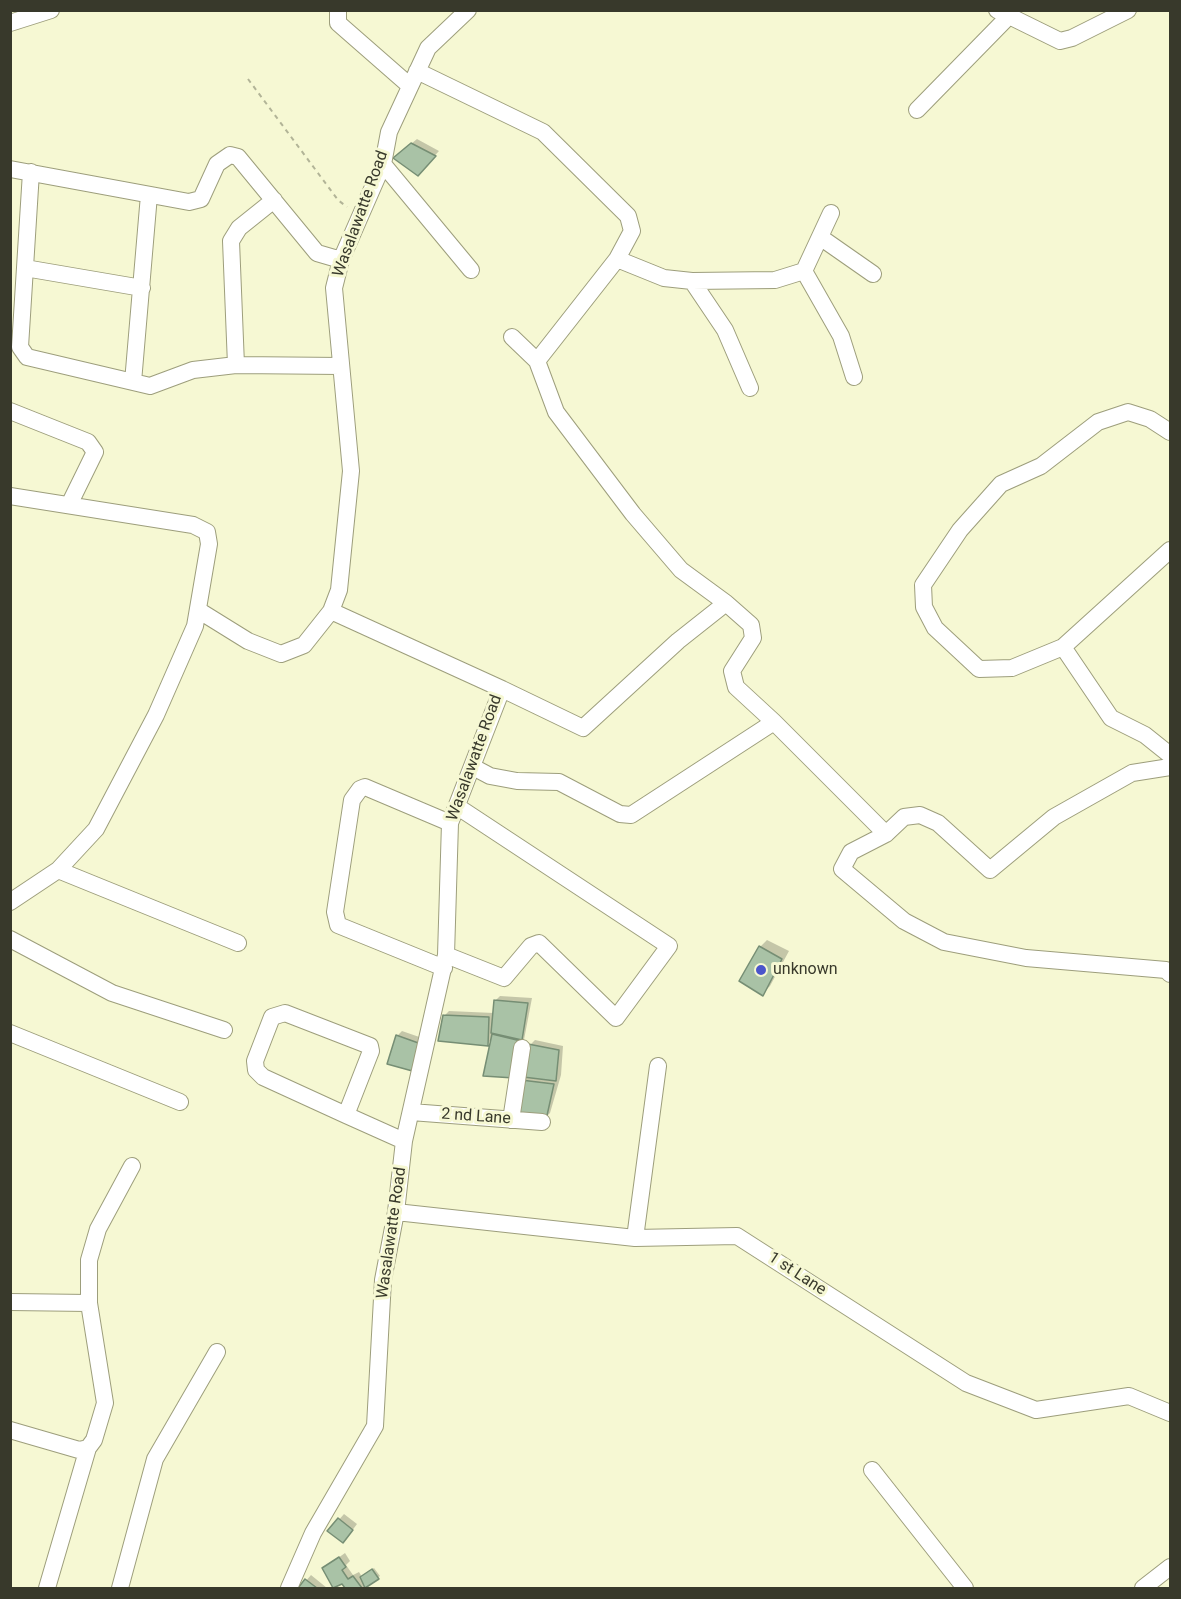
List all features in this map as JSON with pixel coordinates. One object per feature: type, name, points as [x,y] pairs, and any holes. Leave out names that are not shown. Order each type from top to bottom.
[{"type":"street","points":[[10,23],[51,10]]},
{"type":"street","points":[[338,10],[338,23],[414,79],[543,132],[628,216],[632,231],[617,259],[537,361]]},
{"type":"street","name":"Wasalawatte Road","points":[[289,1588],[313,1533],[375,1426],[383,1280],[396,1212],[404,1141],[445,962],[450,823],[502,689],[331,611],[339,590],[351,471],[334,288],[341,260],[383,164],[389,132],[428,48],[468,10]]},
{"type":"street","points":[[917,110],[1003,13],[1060,41],[1072,38],[1128,10]]},
{"type":"street","points":[[10,169],[189,202],[201,199],[217,164],[230,155],[238,157],[317,253],[341,260]]},
{"type":"street","points":[[383,164],[471,270]]},
{"type":"street","points":[[31,172],[20,347],[27,357],[150,386],[193,370],[236,365],[341,366]]},
{"type":"street","points":[[133,382],[149,195]]},
{"type":"street","points":[[236,365],[231,241],[239,228],[274,200]]},
{"type":"street","points":[[617,259],[664,278],[692,282],[775,280],[804,271],[831,213]]},
{"type":"street","points":[[820,237],[873,273]]},
{"type":"street","points":[[25,268],[142,288]]},
{"type":"street","points":[[804,271],[841,336],[854,377]]},
{"type":"street","points":[[692,282],[725,330],[750,387]]},
{"type":"street","points":[[512,337],[537,361],[556,412],[633,514],[681,570],[726,603],[751,625],[753,638],[732,671],[736,687],[886,834]]},
{"type":"street","points":[[10,411],[88,442],[95,452],[69,505]]},
{"type":"street","points":[[1170,432],[1150,419],[1128,412],[1098,422],[1041,466],[1001,484],[960,530],[923,585],[924,607],[934,628],[979,669],[1012,668],[1063,647],[1170,550]]},
{"type":"street","points":[[10,496],[193,525],[207,532],[209,544],[195,626],[156,715],[96,829],[58,870],[10,902]]},
{"type":"street","points":[[502,689],[583,728],[678,641],[726,603]]},
{"type":"street","points":[[198,610],[248,640],[280,654],[304,645],[331,611]]},
{"type":"street","points":[[1063,647],[1111,718],[1144,735],[1170,755]]},
{"type":"street","points":[[473,767],[490,776],[517,781],[559,782],[620,814],[631,815],[774,722]]},
{"type":"street","points":[[1170,766],[1132,773],[1054,817],[990,870],[938,823],[920,815],[904,818],[886,834],[851,852],[842,869],[904,921],[944,942],[1026,958],[1166,970],[1170,975]]},
{"type":"street","points":[[450,823],[365,787],[360,789],[352,800],[335,912],[338,925],[445,962],[504,978],[531,945],[539,943],[616,1018],[669,946],[458,807]]},
{"type":"street","points":[[58,870],[238,943]]},
{"type":"street","points":[[10,939],[112,993],[224,1030]]},
{"type":"street","points":[[346,1115],[371,1051],[370,1046],[285,1013],[272,1017],[255,1061],[256,1070],[263,1077],[346,1115],[404,1141]]},
{"type":"street","points":[[10,1033],[180,1102]]},
{"type":"street","points":[[511,1120],[522,1048]]},
{"type":"street","points":[[635,1238],[658,1066]]},
{"type":"street","name":"2 nd Lane","points":[[411,1112],[542,1122]]},
{"type":"street","points":[[47,1588],[88,1448],[101,1419],[105,1403],[89,1303],[88,1260],[98,1229],[132,1166]]},
{"type":"street","name":"1 st Lane","points":[[396,1212],[635,1238],[737,1236],[966,1383],[1036,1410],[1129,1396],[1170,1413]]},
{"type":"street","points":[[10,1302],[89,1303]]},
{"type":"street","points":[[120,1588],[155,1459],[217,1352]]},
{"type":"street","points":[[10,1430],[69,1448],[88,1448]]},
{"type":"street","points":[[872,1470],[965,1588]]},
{"type":"street","points":[[1143,1588],[1170,1567]]},
{"type":"path","points":[[248,79],[338,200],[360,217]]},
{"type":"building","points":[[411,143],[436,156],[418,176],[393,158]]},
{"type":"building","name":"unknown","points":[[759,946],[782,959],[763,996],[739,981]]},
{"type":"building","points":[[494,1000],[528,1003],[522,1040],[491,1033]]},
{"type":"building","points":[[443,1015],[489,1017],[488,1046],[438,1041]]},
{"type":"building","points":[[492,1034],[521,1041],[514,1078],[483,1076]]},
{"type":"building","points":[[396,1035],[424,1045],[416,1072],[387,1064]]},
{"type":"building","points":[[528,1044],[559,1050],[556,1081],[523,1077]]},
{"type":"building","points":[[521,1080],[554,1084],[546,1120],[515,1115]]},
{"type":"building","points":[[338,1518],[353,1530],[343,1543],[327,1531]]},
{"type":"building","points":[[339,1557],[346,1567],[342,1570],[348,1579],[353,1576],[362,1588],[345,1588],[342,1584],[333,1588],[322,1568]]},
{"type":"building","points":[[372,1569],[379,1579],[365,1588],[360,1577]]},
{"type":"building","points":[[305,1579],[317,1588],[298,1588]]},
{"type":"place","name":"unknown","points":[[761,970]]}]
